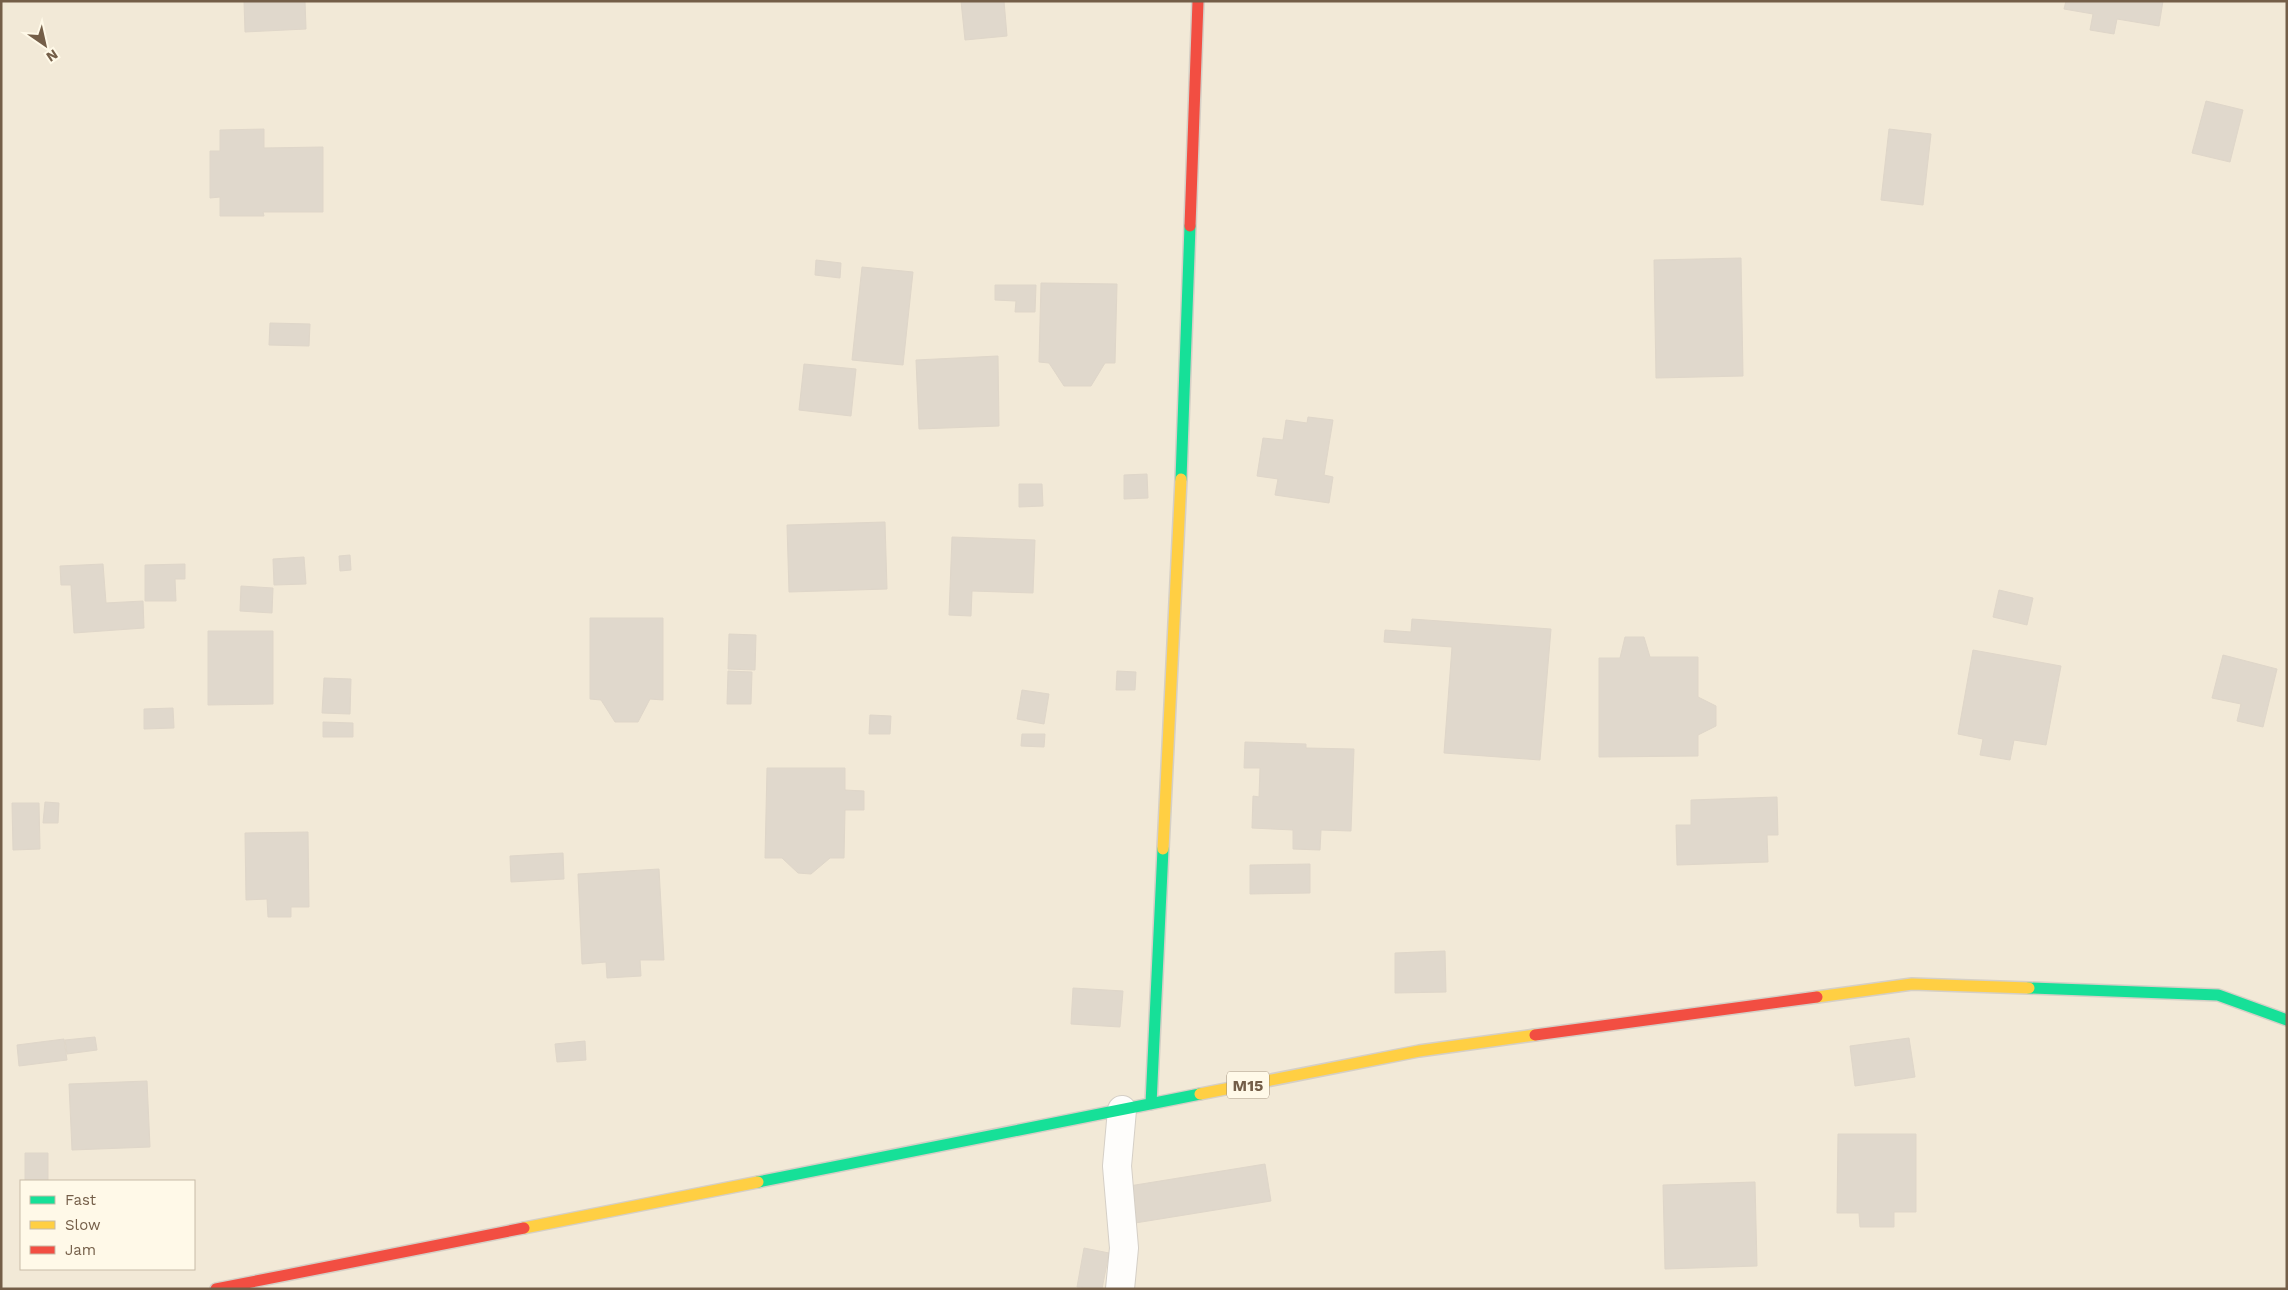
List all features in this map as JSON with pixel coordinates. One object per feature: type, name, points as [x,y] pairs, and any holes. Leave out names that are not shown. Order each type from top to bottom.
[{"type":"main road","points":[[1151,1104],[1180,504],[1198,1]]},
{"type":"main road","name":"M15","points":[[216,1289],[1419,1052],[1912,984],[2218,994],[2287,1020]]},
{"type":"street","points":[[1120,1289],[1124,1248],[1117,1166],[1122,1110]]},
{"type":"shaded area","points":[[1,1],[2287,1],[2287,1289],[1,1289]]},
{"type":"building","points":[[244,1],[305,1],[306,29],[245,32]]},
{"type":"building","points":[[961,1],[1004,1],[1007,36],[965,40]]},
{"type":"building","points":[[2066,1],[2163,1],[2159,26],[2117,19],[2114,34],[2090,30],[2093,14],[2064,9]]},
{"type":"building","points":[[2206,101],[2243,110],[2230,162],[2192,153]]},
{"type":"building","points":[[264,129],[264,148],[323,147],[323,212],[263,212],[264,216],[220,216],[220,197],[210,198],[210,151],[220,151],[220,130]]},
{"type":"building","points":[[1889,129],[1931,134],[1923,205],[1881,200]]},
{"type":"building","points":[[1741,258],[1743,376],[1656,378],[1654,260]]},
{"type":"building","points":[[816,260],[841,263],[840,278],[815,275]]},
{"type":"building","points":[[862,267],[913,272],[903,365],[852,360]]},
{"type":"building","points":[[1041,283],[1117,284],[1115,363],[1105,363],[1091,386],[1064,386],[1049,363],[1039,362]]},
{"type":"building","points":[[995,285],[1036,285],[1035,312],[1015,312],[1016,301],[995,300]]},
{"type":"building","points":[[270,323],[310,324],[309,346],[269,345]]},
{"type":"building","points":[[998,356],[999,426],[919,429],[916,360]]},
{"type":"building","points":[[804,364],[856,369],[851,416],[799,410]]},
{"type":"building","points":[[1308,417],[1333,420],[1324,475],[1333,477],[1329,503],[1275,495],[1278,479],[1257,476],[1263,438],[1283,440],[1286,420],[1307,423]]},
{"type":"building","points":[[1147,474],[1148,498],[1124,499],[1124,475]]},
{"type":"building","points":[[1019,484],[1042,484],[1043,506],[1019,507]]},
{"type":"building","points":[[885,522],[887,589],[789,592],[787,525]]},
{"type":"building","points":[[952,537],[1035,540],[1033,593],[972,591],[971,616],[949,615]]},
{"type":"building","points":[[350,555],[351,570],[340,571],[339,556]]},
{"type":"building","points":[[304,557],[306,584],[274,585],[273,559]]},
{"type":"building","points":[[103,564],[106,603],[143,601],[144,628],[74,633],[71,585],[61,585],[60,566]]},
{"type":"building","points":[[185,564],[185,579],[175,579],[176,601],[145,601],[145,565]]},
{"type":"building","points":[[241,586],[273,588],[272,613],[240,611]]},
{"type":"building","points":[[1999,590],[2033,598],[2027,625],[1993,617]]},
{"type":"building","points":[[590,618],[663,618],[663,700],[650,699],[638,722],[615,722],[601,700],[590,699]]},
{"type":"building","points":[[1412,619],[1551,629],[1540,760],[1444,753],[1452,647],[1384,642],[1385,630],[1411,632]]},
{"type":"building","points":[[208,631],[273,631],[273,704],[208,705]]},
{"type":"building","points":[[729,634],[756,635],[755,670],[728,669]]},
{"type":"building","points":[[1625,637],[1644,637],[1650,657],[1698,657],[1698,697],[1716,706],[1716,726],[1698,735],[1698,756],[1599,757],[1599,658],[1620,658]]},
{"type":"building","points":[[1973,650],[2061,666],[2046,745],[2014,740],[2010,760],[1980,755],[1983,739],[1958,734]]},
{"type":"building","points":[[2223,655],[2277,669],[2263,727],[2237,721],[2241,704],[2212,698]]},
{"type":"building","points":[[728,671],[752,672],[751,704],[727,704]]},
{"type":"building","points":[[1117,671],[1136,672],[1135,690],[1116,690]]},
{"type":"building","points":[[324,678],[351,679],[350,714],[322,713]]},
{"type":"building","points":[[1022,690],[1049,694],[1044,724],[1017,719]]},
{"type":"building","points":[[173,708],[174,728],[144,729],[144,709]]},
{"type":"building","points":[[870,715],[891,716],[890,734],[869,734]]},
{"type":"building","points":[[323,722],[353,723],[353,737],[323,737]]},
{"type":"building","points":[[1022,734],[1045,734],[1044,747],[1021,746]]},
{"type":"building","points":[[1245,742],[1306,744],[1306,748],[1354,749],[1351,831],[1321,830],[1320,850],[1293,849],[1293,830],[1252,828],[1253,796],[1259,797],[1260,768],[1244,768]]},
{"type":"building","points":[[767,768],[845,768],[845,790],[864,791],[864,810],[845,810],[844,858],[830,858],[811,874],[798,873],[782,858],[765,858]]},
{"type":"building","points":[[1777,797],[1778,835],[1767,835],[1768,862],[1677,865],[1676,825],[1691,825],[1691,800]]},
{"type":"building","points":[[45,802],[59,803],[58,823],[43,823]]},
{"type":"building","points":[[12,803],[39,803],[40,849],[13,850]]},
{"type":"building","points":[[308,832],[309,907],[291,907],[291,917],[268,917],[267,899],[246,900],[245,833]]},
{"type":"building","points":[[563,853],[564,879],[511,882],[510,856]]},
{"type":"building","points":[[1310,864],[1310,893],[1250,894],[1250,865]]},
{"type":"building","points":[[659,869],[664,960],[640,960],[641,976],[607,978],[606,962],[582,964],[578,874]]},
{"type":"building","points":[[1445,951],[1446,992],[1395,993],[1395,953]]},
{"type":"building","points":[[1073,988],[1123,991],[1120,1027],[1071,1024]]},
{"type":"building","points":[[95,1037],[97,1050],[67,1054],[65,1040]]},
{"type":"building","points":[[1909,1038],[1915,1077],[1855,1086],[1850,1046]]},
{"type":"building","points":[[64,1039],[67,1060],[19,1066],[17,1045]]},
{"type":"building","points":[[585,1041],[586,1060],[557,1062],[555,1044]]},
{"type":"building","points":[[147,1081],[150,1147],[72,1150],[69,1084]]},
{"type":"building","points":[[1838,1134],[1916,1134],[1916,1212],[1894,1212],[1894,1227],[1860,1227],[1859,1213],[1837,1213]]},
{"type":"building","points":[[25,1153],[48,1153],[48,1180],[25,1180]]},
{"type":"building","points":[[1265,1164],[1271,1201],[1129,1224],[1123,1187]]},
{"type":"building","points":[[1755,1182],[1757,1266],[1665,1269],[1663,1185]]},
{"type":"building","points":[[1084,1248],[1109,1253],[1102,1289],[1077,1287]]},
{"type":"traffic: fast","points":[[1181,479],[1190,226]]},
{"type":"traffic: fast","points":[[1151,1104],[1163,849]]},
{"type":"traffic: fast","points":[[2029,988],[2218,995],[2287,1020]]},
{"type":"traffic: fast","points":[[758,1182],[1200,1094]]},
{"type":"traffic: slow","points":[[1163,849],[1181,479]]},
{"type":"traffic: slow","points":[[1817,997],[1912,984],[2029,988]]},
{"type":"traffic: slow","points":[[1200,1094],[1419,1051],[1535,1035]]},
{"type":"traffic: slow","points":[[524,1228],[758,1182]]},
{"type":"traffic: jam","points":[[1190,226],[1198,1]]},
{"type":"traffic: jam","points":[[1535,1035],[1817,997]]},
{"type":"traffic: jam","points":[[216,1289],[524,1228]]}]
